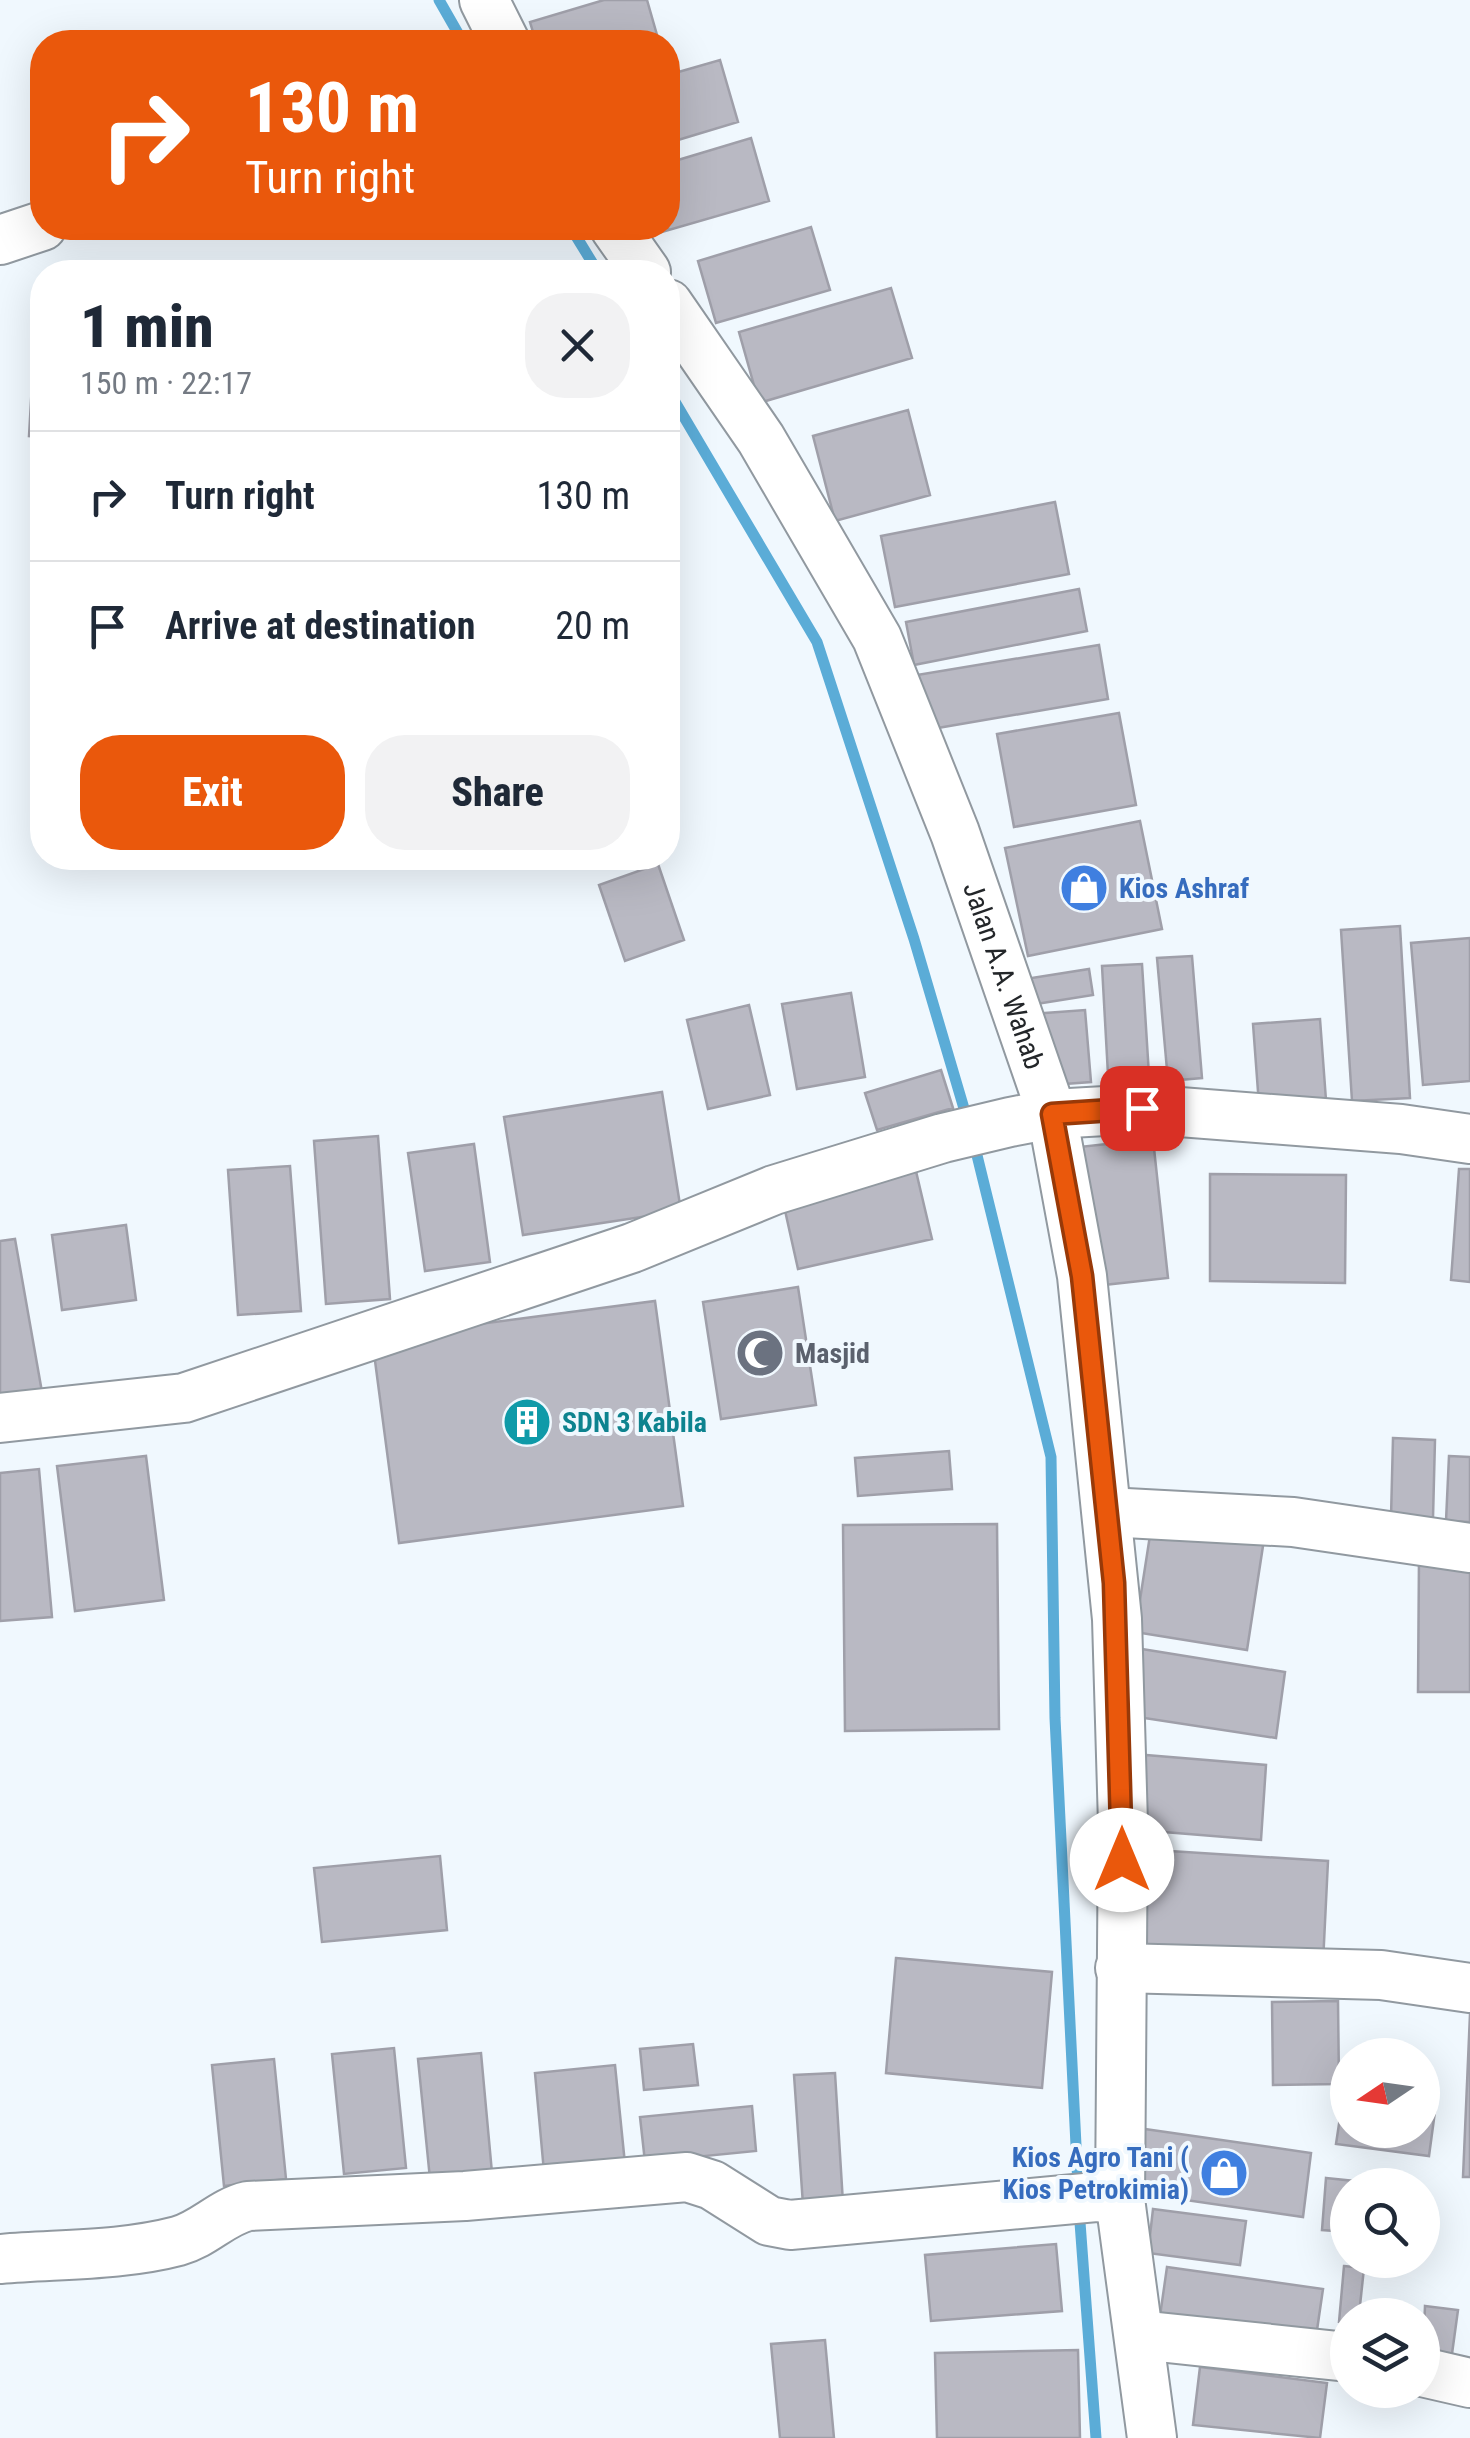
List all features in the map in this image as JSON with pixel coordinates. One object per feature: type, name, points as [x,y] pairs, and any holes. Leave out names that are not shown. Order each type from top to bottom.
[{"type":"street","points":[[484,0],[499,30]]},
{"type":"street","points":[[0,240],[30,230]]},
{"type":"street","name":"Jalan A.A. Wahab","points":[[680,321],[761,439],[877,638],[955,833],[1031,1118],[1082,1276],[1117,1619],[1123,1824],[1120,1968],[1096,2199],[1139,2335],[1152,2438]]},
{"type":"street","points":[[0,1418],[184,1398],[632,1248],[774,1190],[943,1138],[1031,1118],[1142,1108],[1400,1129],[1470,1139]]},
{"type":"street","points":[[1107,1512],[1293,1522],[1470,1548]]},
{"type":"street","points":[[1120,1968],[1381,1975],[1470,1988]]},
{"type":"street","points":[[0,2259],[148,2248],[185,2240],[229,2212],[248,2206],[465,2196],[687,2177],[734,2198],[768,2221],[790,2225],[1096,2199]]},
{"type":"street","points":[[1139,2335],[1330,2355]]},
{"type":"street","points":[[1440,2376],[1470,2382]]},
{"type":"building","points":[[604,0],[647,0],[656,30],[532,30],[530,22]]},
{"type":"building","points":[[720,60],[738,122],[680,139],[680,72]]},
{"type":"building","points":[[751,138],[769,201],[680,227],[680,159]]},
{"type":"building","points":[[811,227],[830,290],[716,323],[698,261]]},
{"type":"building","points":[[891,288],[912,358],[759,403],[739,332]]},
{"type":"building","points":[[908,410],[930,495],[835,521],[813,436]]},
{"type":"building","points":[[1055,502],[1069,574],[895,607],[881,536]]},
{"type":"building","points":[[1079,589],[1087,631],[914,665],[906,622]]},
{"type":"building","points":[[1099,645],[1108,699],[926,730],[917,675]]},
{"type":"building","points":[[1119,713],[1136,805],[1014,827],[997,734]]},
{"type":"building","name":"Kios Ashraf","points":[[1140,821],[1162,929],[1028,956],[1005,848]]},
{"type":"building","points":[[641,870],[660,870],[684,940],[625,961],[599,885]]},
{"type":"building","points":[[1400,926],[1410,1098],[1352,1101],[1341,930]]},
{"type":"building","points":[[1470,938],[1470,1081],[1423,1085],[1411,943]]},
{"type":"building","points":[[1192,956],[1202,1078],[1168,1081],[1157,958]]},
{"type":"building","points":[[1142,964],[1150,1091],[1109,1093],[1102,966]]},
{"type":"building","points":[[1089,969],[1093,995],[1017,1007],[1013,981]]},
{"type":"building","points":[[851,993],[865,1077],[797,1089],[782,1004]]},
{"type":"building","points":[[749,1005],[770,1095],[708,1109],[687,1020]]},
{"type":"building","points":[[1085,1010],[1091,1082],[1038,1086],[1032,1014]]},
{"type":"building","points":[[1320,1019],[1326,1100],[1259,1105],[1253,1024]]},
{"type":"building","points":[[941,1070],[953,1108],[877,1130],[865,1093]]},
{"type":"building","points":[[662,1092],[681,1211],[523,1235],[504,1117]]},
{"type":"building","points":[[378,1136],[390,1299],[326,1304],[314,1141]]},
{"type":"building","points":[[1153,1139],[1168,1278],[1085,1287],[1070,1148]]},
{"type":"building","points":[[474,1144],[490,1262],[425,1271],[408,1153]]},
{"type":"building","points":[[290,1166],[301,1311],[238,1315],[228,1170]]},
{"type":"building","points":[[915,1167],[932,1239],[798,1269],[782,1197]]},
{"type":"building","points":[[1459,1169],[1470,1169],[1470,1282],[1451,1280]]},
{"type":"building","points":[[1210,1174],[1346,1175],[1345,1283],[1210,1281]]},
{"type":"building","points":[[126,1225],[136,1300],[62,1310],[52,1235]]},
{"type":"building","points":[[15,1239],[42,1392],[0,1400],[0,1241]]},
{"type":"building","name":"Masjid","points":[[798,1287],[816,1405],[721,1419],[703,1302]]},
{"type":"building","name":"SDN 3 Kabila","points":[[655,1301],[683,1506],[399,1543],[372,1338]]},
{"type":"building","points":[[1393,1438],[1435,1440],[1433,1518],[1391,1517]]},
{"type":"building","points":[[949,1451],[952,1489],[858,1496],[855,1458]]},
{"type":"building","points":[[146,1456],[164,1600],[75,1611],[57,1466]]},
{"type":"building","points":[[1449,1456],[1470,1457],[1470,1522],[1446,1521]]},
{"type":"building","points":[[39,1469],[52,1617],[0,1621],[0,1473]]},
{"type":"building","points":[[1153,1516],[1265,1533],[1247,1650],[1135,1632]]},
{"type":"building","points":[[997,1524],[999,1729],[845,1731],[843,1525]]},
{"type":"building","points":[[1419,1557],[1470,1558],[1470,1692],[1418,1692]]},
{"type":"building","points":[[1142,1649],[1285,1672],[1276,1738],[1131,1716]]},
{"type":"building","points":[[1146,1755],[1266,1765],[1261,1840],[1140,1830]]},
{"type":"building","points":[[1138,1849],[1328,1861],[1323,1963],[1132,1952]]},
{"type":"building","points":[[440,1856],[447,1930],[322,1942],[314,1868]]},
{"type":"building","points":[[896,1958],[1052,1972],[1042,2088],[886,2073]]},
{"type":"building","points":[[1338,2001],[1338,2038],[1330,2038],[1330,2084],[1273,2085],[1272,2002]]},
{"type":"building","points":[[1470,2014],[1470,2177],[1463,2177]]},
{"type":"building","points":[[693,2044],[698,2085],[644,2090],[640,2049]]},
{"type":"building","points":[[394,2048],[406,2168],[344,2174],[332,2054]]},
{"type":"building","points":[[481,2053],[492,2173],[430,2179],[418,2059]]},
{"type":"building","points":[[274,2059],[286,2179],[224,2186],[212,2065]]},
{"type":"building","points":[[615,2065],[625,2164],[544,2172],[535,2073]]},
{"type":"building","points":[[835,2073],[843,2203],[803,2205],[794,2075]]},
{"type":"building","points":[[752,2106],[756,2151],[645,2162],[640,2117]]},
{"type":"building","name":"Kios Agro Tani ( Kios Petrokimia)","points":[[1145,2129],[1311,2153],[1303,2217],[1137,2193]]},
{"type":"building","points":[[1367,2148],[1430,2148],[1429,2156]]},
{"type":"building","points":[[1326,2178],[1330,2178],[1330,2231],[1322,2230]]},
{"type":"building","points":[[1153,2209],[1246,2221],[1240,2265],[1148,2253]]},
{"type":"building","points":[[1056,2244],[1062,2311],[931,2321],[925,2255]]},
{"type":"building","points":[[1167,2267],[1323,2289],[1316,2337],[1160,2316]]},
{"type":"building","points":[[1343,2278],[1363,2278],[1361,2298],[1341,2298]]},
{"type":"building","points":[[1440,2308],[1458,2310],[1448,2383],[1440,2381]]},
{"type":"building","points":[[825,2340],[834,2438],[780,2438],[771,2344]]},
{"type":"building","points":[[1078,2350],[1080,2438],[937,2438],[935,2353]]},
{"type":"building","points":[[1200,2367],[1327,2383],[1320,2438],[1193,2425]]},
{"type":"waterway","points":[[439,0],[456,30]]},
{"type":"waterway","points":[[578,240],[591,260]]},
{"type":"waterway","points":[[680,410],[817,642],[914,939],[968,1122]]},
{"type":"waterway","points":[[973,1139],[1051,1457],[1055,1718],[1078,2186]]},
{"type":"waterway","points":[[1079,2209],[1096,2438]]},
{"type":"place","name":"Kios Ashraf","points":[[1084,888]]},
{"type":"place","name":"Masjid","points":[[760,1353]]},
{"type":"place","name":"SDN 3 Kabila","points":[[527,1422]]},
{"type":"place","name":"Kios Agro Tani ( Kios Petrokimia)","points":[[1224,2173]]},
{"type":"route","points":[[1122,1860],[1114,1583],[1082,1276],[1052,1114],[1142,1108]]}]
